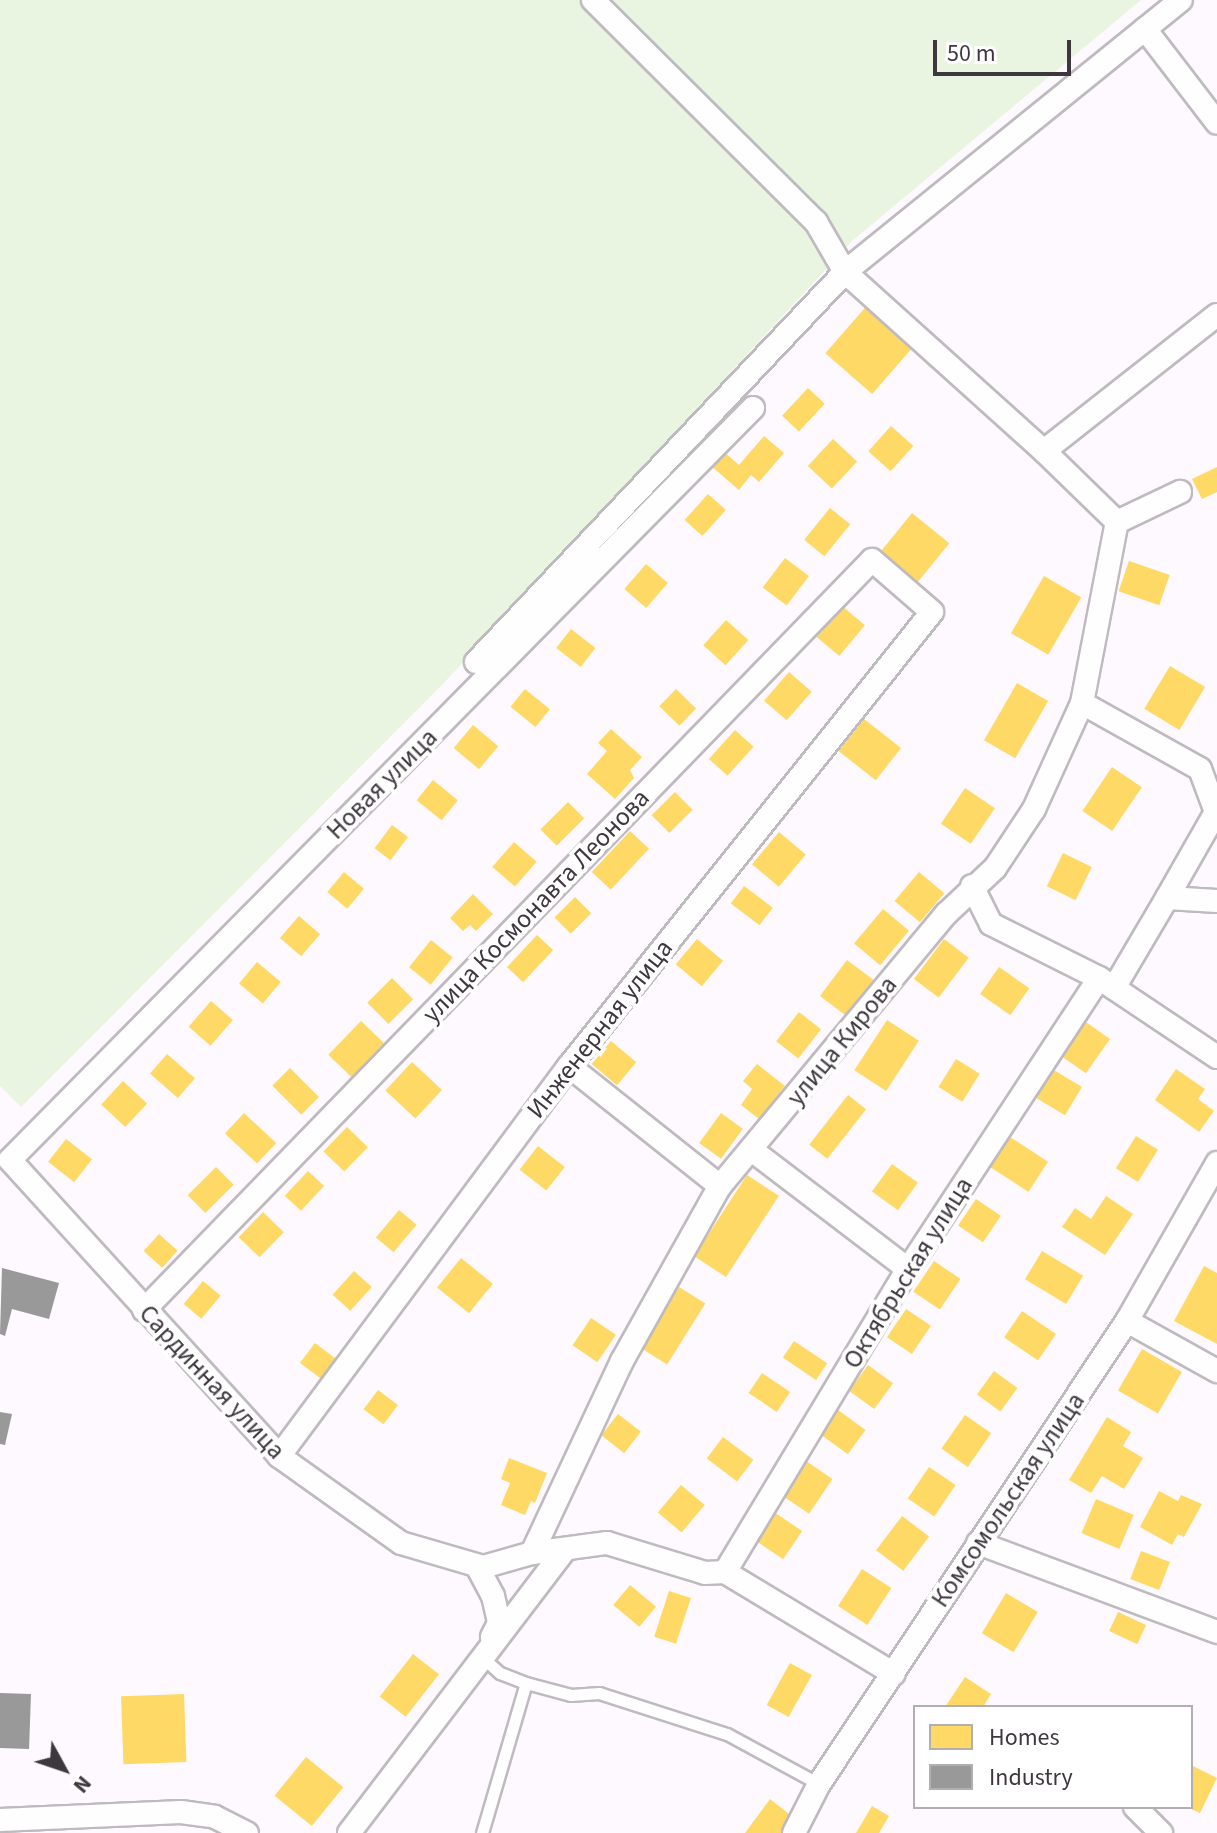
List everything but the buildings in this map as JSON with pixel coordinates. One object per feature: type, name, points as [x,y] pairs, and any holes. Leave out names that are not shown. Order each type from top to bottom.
[{"type":"street","points":[[593,0],[816,222],[845,272],[1044,451],[1117,522],[1180,492]]},
{"type":"street","points":[[476,662],[845,272],[1181,0]]},
{"type":"street","points":[[1145,29],[1217,123]]},
{"type":"street","points":[[1044,451],[1217,315]]},
{"type":"street","name":"Новая улица","points":[[10,1160],[753,408]]},
{"type":"street","name":"улица Кирова","points":[[532,1553],[622,1361],[720,1186],[753,1151],[972,886],[995,868],[1034,809],[1082,703],[1117,522]]},
{"type":"street","name":"улица Космонавта Леонова","points":[[144,1310],[872,560],[932,612]]},
{"type":"street","name":"Инженерная улица","points":[[279,1456],[569,1066],[932,612]]},
{"type":"street","points":[[1082,703],[1200,769],[1217,813]]},
{"type":"street","name":"Октябрьская улица","points":[[725,1572],[908,1269],[1167,898],[1217,813]]},
{"type":"street","points":[[972,886],[991,924],[1106,983],[1217,1057]]},
{"type":"street","points":[[1167,898],[1217,901]]},
{"type":"street","points":[[569,1066],[720,1186]]},
{"type":"street","points":[[753,1151],[908,1269]]},
{"type":"street","name":"Сардинная улица","points":[[10,1160],[279,1456],[401,1543],[483,1567],[532,1553],[607,1543],[705,1573],[725,1572],[894,1674]]},
{"type":"street","name":"Комсомольская улица","points":[[794,1833],[819,1784],[1127,1321],[1217,1163]]},
{"type":"street","points":[[1127,1321],[1217,1371]]},
{"type":"street","points":[[978,1543],[1217,1632]]},
{"type":"street","points":[[349,1833],[565,1549]]},
{"type":"street","points":[[477,1566],[493,1596],[499,1623],[482,1656]]},
{"type":"street","points":[[1137,1809],[1161,1833]]},
{"type":"street","points":[[11,1825],[103,1813],[181,1812],[215,1817],[247,1833]]},
{"type":"street","points":[[11,1825],[59,1833]]},
{"type":"lane","points":[[482,1656],[500,1673],[526,1683],[571,1695],[599,1693],[618,1701],[657,1709],[727,1734],[819,1784]]},
{"type":"lane","points":[[482,1833],[526,1683]]},
{"type":"green space","points":[[0,0],[1141,0],[852,241],[443,684],[21,1107],[0,1086]]}]
